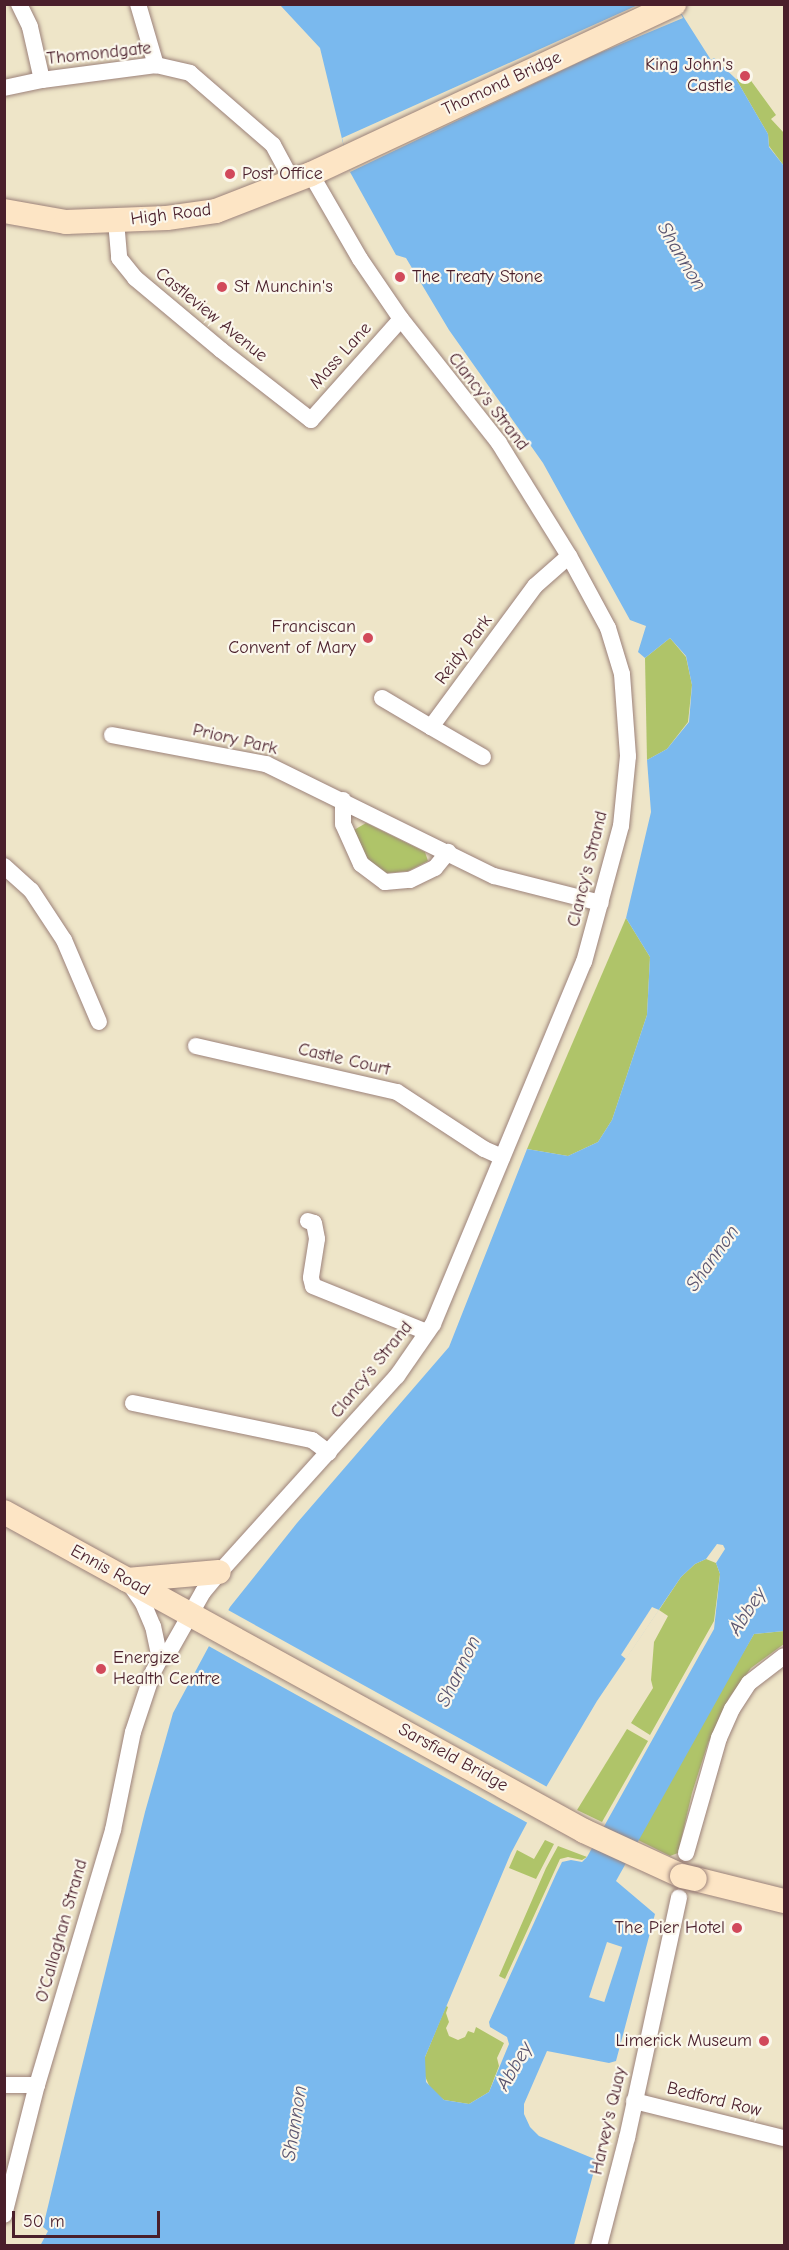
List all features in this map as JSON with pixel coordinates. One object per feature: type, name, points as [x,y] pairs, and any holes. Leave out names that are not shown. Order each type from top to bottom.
[{"type":"main road","name":"Thomond Bridge","points":[[311,173],[674,4]]},
{"type":"main road","name":"High Road","points":[[4,211],[66,222],[116,221],[216,210],[311,173]]},
{"type":"main road","name":"Ennis Road","points":[[4,1512],[216,1628]]},
{"type":"main road","points":[[127,1580],[219,1572]]},
{"type":"main road","name":"Sarsfield Bridge","points":[[216,1628],[584,1831],[660,1868],[694,1879],[784,1901]]},
{"type":"street","points":[[19,4],[30,27],[42,80]]},
{"type":"street","points":[[138,4],[156,66]]},
{"type":"street","name":"Thomondgate","points":[[4,88],[42,80],[156,66],[190,73],[273,146],[311,173]]},
{"type":"street","name":"Clancy's Strand","points":[[190,1615],[219,1572],[397,1376],[427,1332],[469,1240],[584,962],[621,826],[628,756],[622,674],[609,628],[569,556],[499,443],[401,320],[360,259],[311,173]]},
{"type":"street","name":"Castleview Avenue","points":[[116,221],[120,258],[135,278],[220,350],[311,420]]},
{"type":"street","name":"Mass Lane","points":[[311,420],[401,320]]},
{"type":"street","name":"Reidy Park","points":[[430,727],[535,586],[569,556]]},
{"type":"street","points":[[381,698],[483,757]]},
{"type":"street","name":"Priory Park","points":[[112,735],[266,764],[494,876],[601,903]]},
{"type":"street","points":[[343,800],[343,824],[361,864],[385,882],[410,880],[435,868],[448,852]]},
{"type":"street","points":[[4,866],[31,890],[64,940],[99,1022]]},
{"type":"street","name":"Castle Court","points":[[196,1046],[397,1092],[484,1149],[502,1157]]},
{"type":"street","points":[[308,1221],[314,1223],[317,1239],[311,1278],[306,1283],[427,1332]]},
{"type":"street","points":[[133,1403],[312,1440],[328,1453]]},
{"type":"street","points":[[127,1580],[143,1603],[153,1626],[160,1659]]},
{"type":"street","name":"O'Callaghan Strand","points":[[4,2215],[38,2085],[113,1830],[133,1732],[153,1672],[160,1659],[169,1652],[190,1615]]},
{"type":"street","points":[[686,1853],[719,1738],[732,1709],[749,1683],[784,1656]]},
{"type":"street","name":"Harvey's Quay","points":[[599,2246],[679,1898]]},
{"type":"street","points":[[4,2085],[38,2085]]},
{"type":"street","name":"Bedford Row","points":[[634,2101],[784,2138]]},
{"type":"green space","points":[[749,78],[776,115],[771,119],[784,133],[784,166],[769,146],[768,134],[736,79]]},
{"type":"green space","points":[[670,638],[686,657],[692,685],[688,722],[667,749],[647,760],[645,658]]},
{"type":"green space","points":[[366,823],[425,852],[428,861],[408,871],[387,873],[369,862],[354,830]]},
{"type":"green space","points":[[626,918],[650,957],[647,1015],[612,1120],[598,1142],[568,1156],[527,1149]]},
{"type":"green space","points":[[706,1559],[716,1563],[720,1574],[714,1621],[650,1735],[631,1723],[653,1688],[651,1680],[654,1642],[668,1616],[659,1610],[681,1577],[695,1564]]},
{"type":"green space","points":[[784,1631],[784,1644],[751,1668],[729,1698],[708,1743],[692,1793],[678,1853],[670,1856],[638,1840],[685,1751],[754,1634]]},
{"type":"green space","points":[[627,1729],[648,1741],[602,1822],[577,1810]]},
{"type":"green space","points":[[545,1840],[554,1844],[536,1879],[509,1868],[517,1850],[534,1859]]},
{"type":"green space","points":[[558,1846],[587,1857],[582,1860],[568,1857],[560,1859],[505,1979],[499,1976],[546,1868]]},
{"type":"green space","points":[[446,2006],[449,2022],[446,2028],[449,2036],[458,2040],[465,2037],[468,2031],[474,2033],[476,2027],[504,2043],[497,2058],[499,2066],[489,2092],[469,2104],[444,2100],[431,2090],[424,2074],[425,2057]]},
{"type":"water","points":[[280,5],[676,5],[711,60],[714,58],[736,79],[768,134],[769,147],[784,166],[784,1631],[754,1634],[616,1881],[655,1914],[616,2061],[609,2063],[547,2051],[524,2104],[524,2114],[530,2127],[539,2136],[597,2160],[574,2245],[40,2246],[48,2231],[43,2227],[74,2098],[145,1812],[173,1713],[230,1607],[297,1523],[449,1347],[527,1149],[568,1156],[598,1142],[612,1120],[647,1015],[650,957],[626,918],[651,812],[647,760],[667,749],[689,722],[692,685],[686,656],[670,638],[645,658],[638,652],[646,626],[630,620],[543,463],[449,330],[406,258],[396,255],[350,172],[320,48]],"holes":[[[717,1544],[723,1545],[725,1549],[716,1563],[720,1574],[714,1629],[587,1857],[582,1862],[571,1860],[562,1862],[489,2022],[490,2027],[507,2037],[509,2044],[489,2092],[469,2104],[444,2100],[426,2082],[425,2057],[511,1853],[545,1789],[597,1701],[681,1577],[695,1564],[706,1559]]]},
{"type":"pier","points":[[638,5],[676,5],[683,18],[590,57],[350,172],[342,138]]},
{"type":"pier","points":[[652,1607],[659,1610],[626,1659],[621,1655]]},
{"type":"pier","points":[[228,1610],[549,1788],[529,1824],[208,1646]]},
{"type":"pier","points":[[607,1942],[622,1947],[604,2002],[589,1997]]},
{"type":"place","name":"King John's Castle","points":[[745,76]]},
{"type":"place","name":"Post Office","points":[[230,174]]},
{"type":"place","name":"The Treaty Stone","points":[[400,277]]},
{"type":"place","name":"St Munchin's","points":[[222,287]]},
{"type":"place","name":"Franciscan Convent of Mary","points":[[368,638]]},
{"type":"place","name":"Energize Health Centre","points":[[101,1669]]},
{"type":"place","name":"The Pier Hotel","points":[[737,1928]]},
{"type":"place","name":"Limerick Museum","points":[[764,2041]]},
{"type":"water label","name":"Shannon","points":[[682,256]]},
{"type":"water label","name":"Shannon","points":[[712,1258]]},
{"type":"water label","name":"Abbey","points":[[747,1611]]},
{"type":"water label","name":"Shannon","points":[[458,1671]]},
{"type":"water label","name":"Abbey","points":[[514,2066]]},
{"type":"water label","name":"Shannon","points":[[294,2123]]}]
